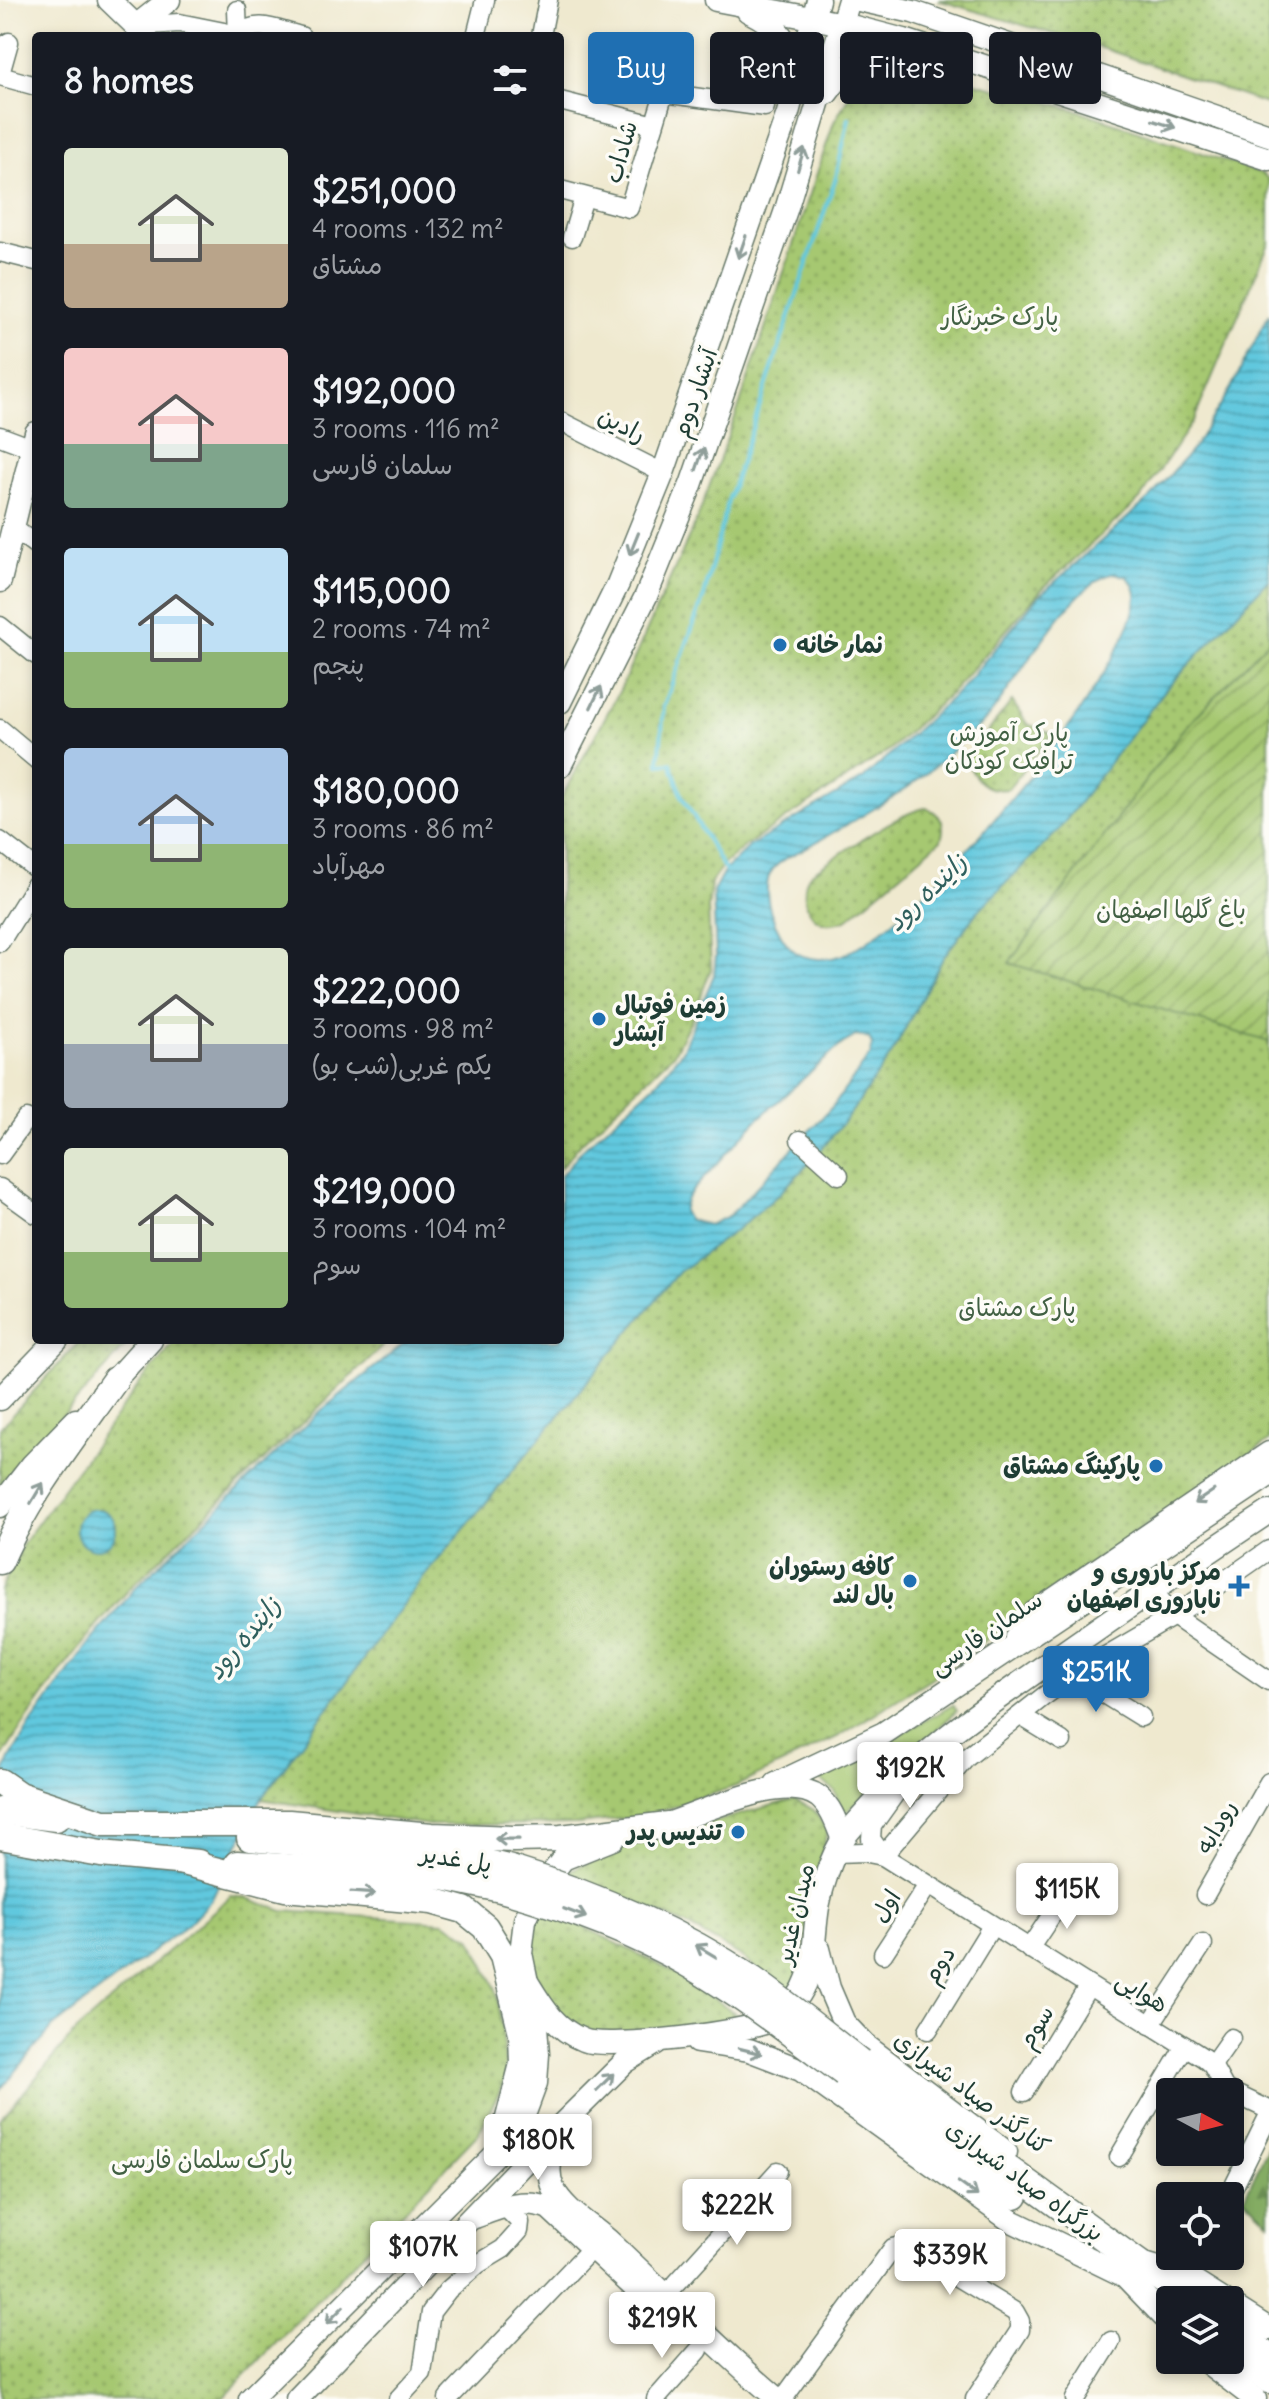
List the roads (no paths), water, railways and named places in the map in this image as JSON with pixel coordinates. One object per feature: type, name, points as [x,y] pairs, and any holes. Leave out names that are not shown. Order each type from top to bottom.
[{"type":"highway","points":[[0,1561],[40,1487],[115,1380]]},
{"type":"highway","points":[[0,1782],[19,1795],[103,1823]]},
{"type":"highway","name":"پل غدیر","points":[[0,1811],[103,1823],[287,1855],[443,1877],[506,1879],[541,1900],[633,1935],[686,1963],[852,2067]]},
{"type":"highway","points":[[287,1855],[432,1836],[561,1838],[668,1825]]},
{"type":"highway","name":"پل غدیر","points":[[0,1836],[101,1854],[183,1862],[287,1855]]},
{"type":"highway","points":[[0,1854],[66,1861],[101,1854]]},
{"type":"highway","points":[[287,1855],[464,1910],[485,1927],[503,1956],[522,2033],[523,2064],[501,2149]]},
{"type":"highway","name":"بزرگراه صیاد شیرازی","points":[[852,2067],[1130,2268],[1164,2286]]},
{"type":"highway","name":"بزرگراه صیاد شیرازی","points":[[1130,2268],[1156,2294]]},
{"type":"highway","points":[[1244,2339],[1269,2357]]},
{"type":"highway","points":[[1244,2361],[1269,2380]]},
{"type":"main road","points":[[109,0],[135,31]]},
{"type":"main road","points":[[135,31],[143,0]]},
{"type":"main road","points":[[135,31],[169,0]]},
{"type":"main road","name":"آبشار دوم","points":[[564,758],[646,596],[691,485],[786,210],[849,0]]},
{"type":"main road","points":[[859,0],[908,6],[1269,135]]},
{"type":"main road","points":[[722,1],[816,9],[843,24],[874,32]]},
{"type":"main road","points":[[722,1],[764,19],[780,32]]},
{"type":"main road","name":"آبشار دوم","points":[[810,32],[816,9]]},
{"type":"main road","points":[[973,62],[1269,159]]},
{"type":"main road","points":[[817,106],[840,76]]},
{"type":"main road","name":"آبشار دوم","points":[[564,694],[618,584],[663,473],[790,104]]},
{"type":"main road","points":[[758,200],[786,210]]},
{"type":"main road","points":[[0,581],[32,449]]},
{"type":"main road","points":[[0,1399],[53,1344]]},
{"type":"main road","points":[[0,1506],[32,1465],[147,1344]]},
{"type":"main road","points":[[1010,1648],[1035,1612],[1269,1453]]},
{"type":"main road","name":"سلمان فارسی","points":[[762,1791],[884,1733],[1269,1475]]},
{"type":"main road","points":[[840,1846],[888,1787],[964,1721],[1261,1518]]},
{"type":"main road","points":[[982,1667],[976,1679],[978,1690],[986,1695],[1000,1696]]},
{"type":"main road","points":[[942,1693],[960,1695],[968,1712],[964,1721]]},
{"type":"main road","name":"میدان غدیر","points":[[799,1788],[818,1797],[832,1812],[840,1846],[818,1907],[810,1972],[799,1995],[777,2018],[751,2028],[612,2045],[587,2042],[551,2020],[526,1980],[521,1953],[525,1920],[537,1893],[563,1859],[611,1839],[668,1825],[762,1791],[799,1788]]},
{"type":"main road","name":"کنارگذر صیاد شیرازی","points":[[816,1940],[829,1988],[844,2023],[865,2045],[1040,2178],[1130,2268],[1156,2304]]},
{"type":"main road","points":[[250,2399],[501,2149],[526,2110],[536,2083],[536,2026],[526,1980]]},
{"type":"main road","points":[[801,2070],[804,2052],[813,2037],[827,2027],[844,2023]]},
{"type":"main road","points":[[297,2399],[625,2062],[668,2038],[749,2050],[801,2070],[1010,2220],[1130,2268],[1185,2276],[1201,2286]]},
{"type":"main road","points":[[565,2122],[548,2169],[555,2203],[592,2248],[699,2350],[757,2399]]},
{"type":"main road","points":[[470,2219],[504,2206],[555,2203],[780,2399]]},
{"type":"main road","points":[[1244,2313],[1269,2329]]},
{"type":"main road","points":[[1222,2374],[1255,2399]]},
{"type":"street","points":[[477,32],[485,0]]},
{"type":"street","points":[[542,32],[548,0]]},
{"type":"street","points":[[237,10],[239,32]]},
{"type":"street","points":[[135,31],[179,23],[221,32]]},
{"type":"street","points":[[243,32],[256,25],[285,32]]},
{"type":"street","points":[[9,42],[1,80],[32,85]]},
{"type":"street","name":"شاداب","points":[[564,191],[629,208],[664,93],[765,107]]},
{"type":"street","points":[[564,102],[654,125]]},
{"type":"street","points":[[572,237],[584,197]]},
{"type":"street","points":[[0,252],[32,260]]},
{"type":"street","name":"رادین","points":[[564,423],[663,473]]},
{"type":"street","points":[[0,436],[32,441]]},
{"type":"street","points":[[13,528],[32,542]]},
{"type":"street","points":[[0,626],[32,652]]},
{"type":"street","points":[[0,729],[32,756]]},
{"type":"street","points":[[0,841],[32,866]]},
{"type":"street","points":[[0,942],[32,890]]},
{"type":"street","points":[[0,1155],[26,1119]]},
{"type":"street","points":[[800,1140],[839,1175]]},
{"type":"street","points":[[0,1188],[32,1211]]},
{"type":"street","points":[[916,1763],[872,1826],[871,1839],[883,1856],[966,1758],[1073,1675],[1174,1616],[1269,1549],[1261,1518]]},
{"type":"street","points":[[1152,1590],[1174,1616],[1269,1681]]},
{"type":"street","points":[[1073,1675],[1141,1717]]},
{"type":"street","points":[[1021,1716],[1062,1741]]},
{"type":"street","name":"رودابه","points":[[1205,1895],[1269,1782]]},
{"type":"street","name":"هوایی","points":[[840,1846],[883,1856],[1185,2046],[1212,2065],[1225,2089],[1269,2112]]},
{"type":"street","name":"اول","points":[[883,1954],[928,1885]]},
{"type":"street","points":[[1029,1949],[1069,1889]]},
{"type":"street","name":"دوم","points":[[928,2030],[992,1926]]},
{"type":"street","points":[[1150,2025],[1203,1944]]},
{"type":"street","name":"سوم","points":[[1024,2092],[1088,1987]]},
{"type":"street","points":[[1212,2065],[1231,2038]]},
{"type":"street","points":[[1119,2157],[1185,2046]]},
{"type":"street","points":[[1236,2182],[1269,2112]]},
{"type":"street","points":[[665,2296],[778,2171]]},
{"type":"street","points":[[398,2399],[422,2373],[431,2312],[448,2290],[478,2264],[503,2249],[519,2231],[520,2222],[504,2206]]},
{"type":"street","points":[[780,2399],[893,2248],[904,2245],[1015,2312],[1020,2321],[1020,2330],[975,2399]]},
{"type":"street","points":[[448,2399],[592,2248]]},
{"type":"street","points":[[1075,2399],[1111,2341]]},
{"type":"street","points":[[656,2399],[699,2350]]},
{"type":"water","name":"زاینده رود","points":[[1269,314],[1269,579],[1166,689],[1057,832],[977,912],[943,958],[891,1055],[816,1156],[779,1194],[679,1272],[422,1579],[261,1799],[211,1900],[187,1925],[53,2027],[0,2090],[0,1782],[32,1722],[91,1641],[137,1586],[317,1414],[403,1344],[564,1344],[564,1171],[583,1149],[657,1082],[682,1051],[714,975],[713,892],[725,870],[750,846],[864,778],[962,688],[1039,596],[1151,497],[1195,446],[1231,388]],"holes":[[[1115,573],[1128,577],[1136,599],[1124,636],[1097,684],[1059,740],[965,852],[917,900],[874,936],[840,956],[810,958],[794,951],[781,935],[771,912],[767,888],[773,869],[785,859],[890,799],[935,766],[989,716],[1046,634],[1081,594],[1098,580]],[[856,1036],[869,1038],[871,1054],[832,1107],[729,1216],[709,1225],[688,1220],[683,1211],[692,1191],[758,1119],[842,1044]]]},
{"type":"water","points":[[96,1509],[110,1515],[116,1529],[110,1543],[96,1549],[82,1543],[76,1529],[82,1515]]},
{"type":"waterway","points":[[726,872],[682,796],[671,763],[659,764],[664,706],[704,596],[728,501],[836,177],[849,118]]},
{"type":"place","name":"نمار خانه","points":[[780,645]]},
{"type":"place","name":"زمین فوتبال آبشار","points":[[599,1019]]},
{"type":"place","name":"پارکینگ مشتاق","points":[[1156,1466]]},
{"type":"place","name":"کافه رستوران بال لند","points":[[910,1581]]},
{"type":"place","name":"مرکز باروری و ناباروری اصفهان","points":[[1239,1586]]},
{"type":"place","name":"تندیس پدر","points":[[738,1832]]},
{"type":"park label","name":"پارک خبرنگار","points":[[1000,317]]},
{"type":"park label","name":"پارک آموزش ترافیک کودکان","points":[[1009,747]]},
{"type":"park label","name":"باغ گلها اصفهان","points":[[1171,910]]},
{"type":"park label","name":"پارک مشتاق","points":[[1017,1308]]},
{"type":"park label","name":"پارک سلمان فارسی","points":[[202,2160]]}]
